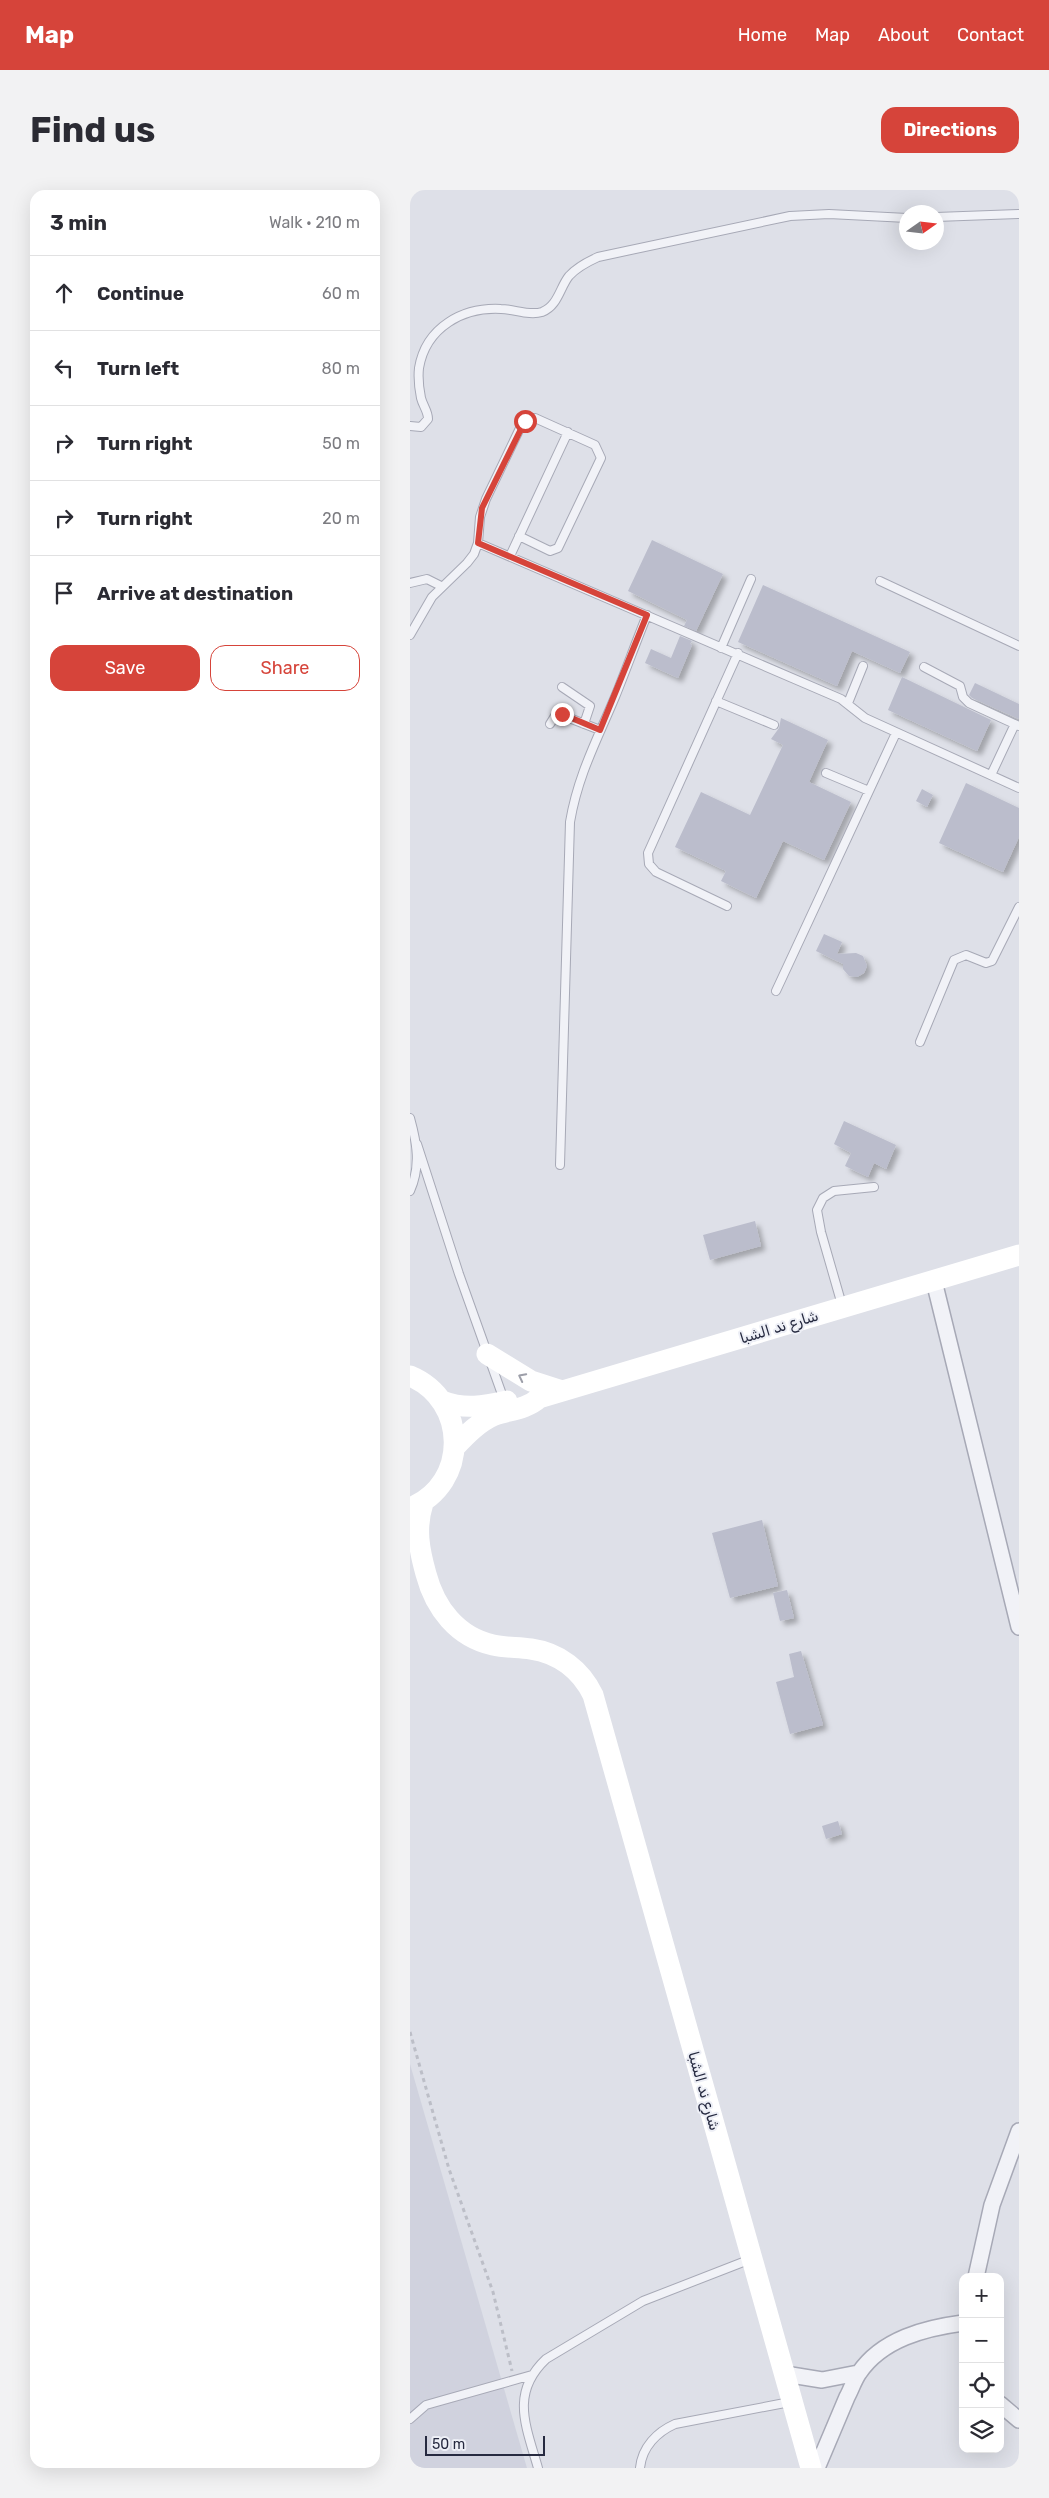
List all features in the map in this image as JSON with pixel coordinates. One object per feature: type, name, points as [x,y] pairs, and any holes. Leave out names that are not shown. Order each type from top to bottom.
[{"type":"main road","name":"شارع ند الشبا","points":[[456,1447],[473,1428],[484,1421],[528,1405],[539,1398],[1019,1256]]},
{"type":"main road","points":[[486,1354],[516,1374],[546,1387],[563,1391]]},
{"type":"main road","points":[[410,1376],[427,1385],[442,1401],[453,1423],[456,1447],[446,1479],[416,1506]]},
{"type":"main road","name":"شارع ند الشبا","points":[[442,1401],[474,1408],[526,1397],[539,1398]]},
{"type":"main road","name":"شارع ند الشبا","points":[[416,1506],[419,1547],[431,1592],[443,1613],[460,1630],[480,1641],[503,1647],[541,1651],[563,1660],[585,1680],[596,1702],[811,2468]]},
{"type":"main road","name":"شارع ند الشبا","points":[[410,1554],[430,1607],[452,1635],[483,1652],[529,1657],[552,1665],[570,1676],[598,1714]]},
{"type":"street","points":[[934,1281],[1019,1627]]},
{"type":"street","points":[[977,2273],[992,2205],[1019,2131]]},
{"type":"street","points":[[818,2468],[858,2373],[877,2355],[899,2340],[932,2327],[959,2324]]},
{"type":"street","points":[[785,2374],[822,2380],[858,2373]]},
{"type":"street","points":[[1004,2407],[1019,2420]]},
{"type":"lane","points":[[410,426],[421,427],[428,420],[419,384],[419,368],[423,352],[441,326],[469,312],[485,309],[502,309],[530,313],[543,311],[554,303],[570,275],[588,261],[662,242],[790,216],[829,214],[899,218]]},
{"type":"lane","points":[[944,217],[1019,214]]},
{"type":"lane","points":[[410,634],[441,586],[467,563],[478,543],[482,508],[522,424],[530,419],[539,419],[598,448],[601,458],[558,548],[550,551],[520,536]]},
{"type":"lane","points":[[510,556],[568,432]]},
{"type":"lane","points":[[478,543],[721,648],[738,653],[848,703],[864,718],[1019,788]]},
{"type":"lane","points":[[410,583],[428,579],[441,586]]},
{"type":"lane","points":[[721,648],[751,579]]},
{"type":"lane","points":[[880,581],[1019,646]]},
{"type":"lane","points":[[560,1165],[570,822],[581,774],[647,615]]},
{"type":"lane","points":[[727,906],[656,872],[648,858],[649,848],[738,653]]},
{"type":"lane","points":[[848,703],[863,666]]},
{"type":"lane","points":[[924,668],[960,686],[963,697],[969,703],[1017,725],[990,775]]},
{"type":"lane","points":[[562,687],[590,706],[584,724]]},
{"type":"lane","points":[[716,701],[774,725]]},
{"type":"lane","points":[[550,724],[555,716],[559,714],[600,730]]},
{"type":"lane","points":[[776,991],[896,733]]},
{"type":"lane","points":[[826,773],[869,791]]},
{"type":"lane","points":[[920,1042],[954,960],[966,955],[986,963],[992,961],[1019,907]]},
{"type":"lane","points":[[410,1118],[486,1354],[504,1402]]},
{"type":"lane","points":[[410,1190],[416,1170],[417,1144]]},
{"type":"lane","points":[[843,1308],[821,1232],[817,1210],[823,1198],[834,1191],[874,1187]]},
{"type":"lane","points":[[538,2468],[523,2413],[524,2396],[532,2376],[546,2358],[629,2308],[751,2259]]},
{"type":"lane","points":[[410,2419],[426,2405],[532,2376]]},
{"type":"lane","points":[[640,2468],[649,2443],[665,2428],[675,2424],[792,2402]]},
{"type":"path","points":[[410,2032],[449,2169],[493,2292],[513,2380]]},
{"type":"shaded area","points":[[410,2064],[527,2468],[410,2468]]},
{"type":"building","points":[[652,540],[723,574],[696,631],[684,626],[687,620],[628,591]]},
{"type":"building","points":[[763,585],[910,652],[900,673],[852,651],[837,686],[738,642]]},
{"type":"building","points":[[680,636],[692,641],[690,644],[692,645],[678,678],[645,663],[651,649],[671,658]]},
{"type":"building","points":[[902,677],[991,720],[977,751],[888,710]]},
{"type":"building","points":[[975,683],[1019,704],[1019,719],[972,698],[969,695]]},
{"type":"building","points":[[781,718],[828,740],[809,782],[851,802],[824,860],[783,841],[756,898],[721,881],[726,871],[675,847],[701,792],[750,815],[783,745],[771,739],[779,728]]},
{"type":"building","points":[[966,783],[1019,808],[1019,837],[1003,872],[939,843]]},
{"type":"building","points":[[922,789],[933,795],[927,807],[916,801]]},
{"type":"building","points":[[824,934],[842,942],[837,954],[856,953],[863,956],[867,966],[864,973],[857,977],[849,976],[843,969],[843,964],[816,951]]},
{"type":"building","points":[[844,1121],[896,1145],[886,1169],[874,1163],[868,1177],[845,1166],[851,1153],[834,1144]]},
{"type":"building","points":[[755,1221],[761,1246],[710,1260],[703,1235]]},
{"type":"building","points":[[762,1520],[778,1586],[730,1598],[712,1533]]},
{"type":"building","points":[[787,1590],[794,1618],[780,1621],[773,1593]]},
{"type":"building","points":[[801,1651],[823,1725],[790,1734],[776,1682],[794,1677],[789,1654]]},
{"type":"building","points":[[838,1821],[842,1834],[826,1839],[822,1826]]},
{"type":"route","points":[[525,421],[482,508],[478,543],[647,615],[600,730],[562,714]]}]
